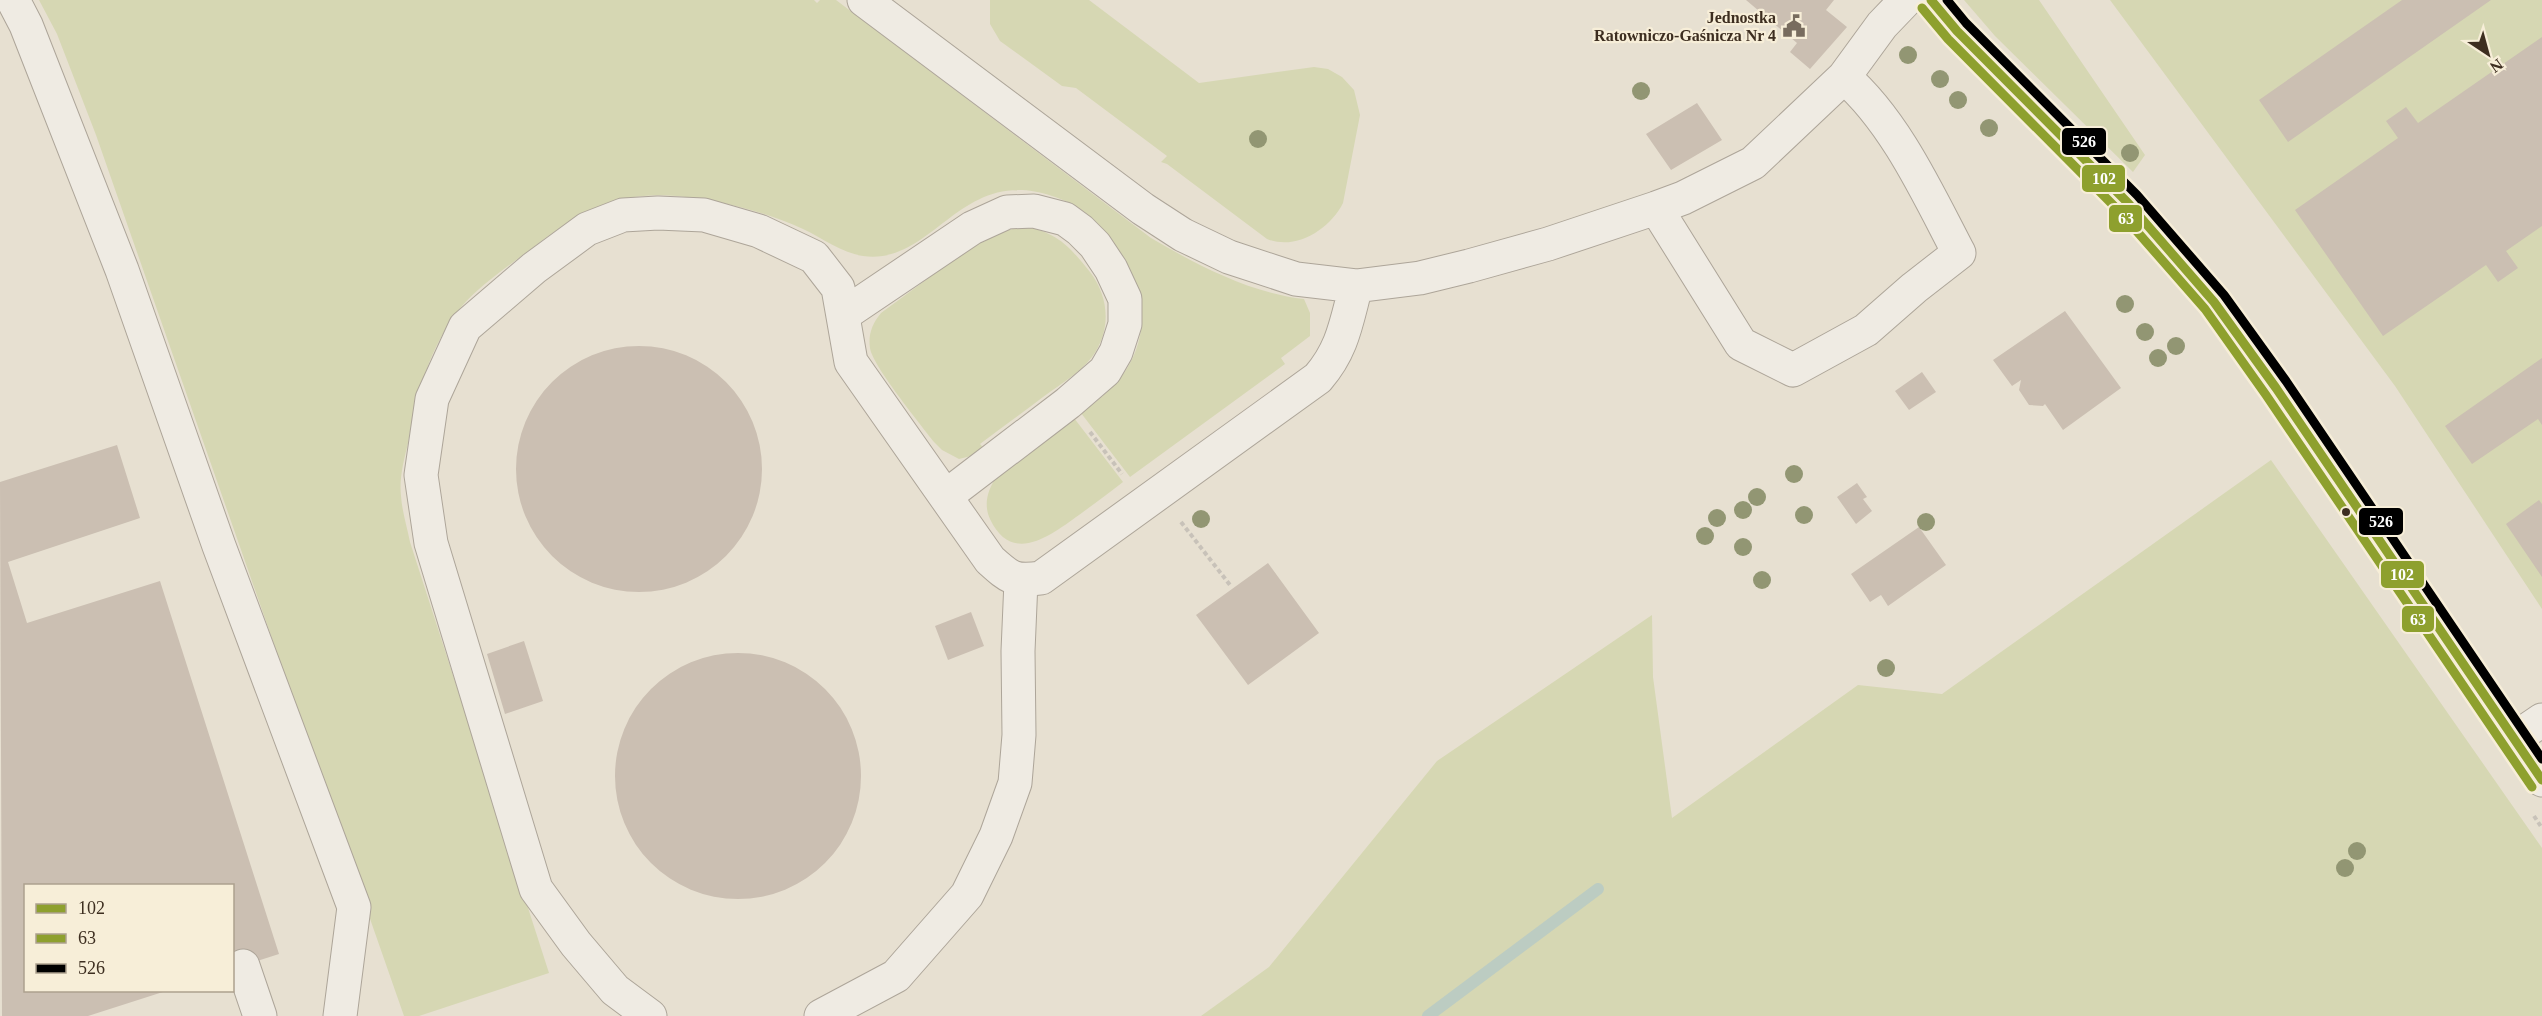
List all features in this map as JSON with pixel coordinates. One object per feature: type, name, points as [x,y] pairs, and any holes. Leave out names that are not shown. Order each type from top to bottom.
[{"type":"street","points":[[13,0],[26,26],[122,270],[219,546],[354,907],[340,1016]]},
{"type":"street","points":[[864,0],[1143,209],[1183,235],[1229,257],[1296,279],[1356,286],[1420,278],[1570,237],[1683,198],[1753,163],[1844,77],[1882,25],[1906,0]]},
{"type":"street","points":[[1931,0],[1965,38],[2149,225],[2214,302],[2276,387],[2542,780]]},
{"type":"street","points":[[1656,208],[1741,344],[1793,370],[1866,330],[1914,288],[1959,254],[1916,169],[1862,93],[1844,77]]},
{"type":"street","points":[[843,315],[972,228],[1007,212],[1034,211],[1065,219],[1095,245],[1112,269],[1125,299],[1125,324],[1116,352],[1105,371],[1068,403],[946,496]]},
{"type":"street","points":[[650,1016],[615,990],[576,944],[536,889],[431,543],[421,475],[432,399],[465,327],[534,268],[587,229],[623,215],[658,213],[704,215],[759,231],[813,257],[838,288],[851,362],[990,560],[1005,574],[1022,581],[1041,578],[1318,378],[1332,361],[1341,343],[1356,286]]},
{"type":"street","points":[[821,1016],[896,976],[968,895],[996,836],[1015,783],[1019,735],[1018,651],[1022,581]]},
{"type":"street","points":[[2514,739],[2542,720]]},
{"type":"street","points":[[243,966],[260,1016]]},
{"type":"path","points":[[2530,811],[2542,828]]},
{"type":"green space","points":[[39,0],[814,0],[817,3],[820,0],[836,0],[1151,238],[1205,268],[1244,284],[1284,296],[1304,299],[1310,313],[1310,336],[1281,358],[1285,364],[1130,477],[1081,413],[1103,396],[1128,368],[1141,330],[1139,292],[1124,258],[1097,223],[1077,207],[1052,196],[1020,190],[994,194],[970,204],[910,246],[888,255],[863,256],[840,249],[803,229],[741,207],[677,196],[634,197],[598,207],[565,224],[504,269],[477,290],[462,306],[441,337],[433,354],[420,389],[402,469],[402,507],[410,542],[549,973],[419,1016],[404,1016],[96,135],[57,34]]},
{"type":"green space","points":[[990,0],[1089,0],[1199,83],[1314,67],[1328,69],[1342,77],[1354,90],[1360,115],[1343,203],[1330,221],[1311,235],[1289,242],[1267,239],[1167,164],[1161,162],[1167,156],[1076,88],[1062,86],[1000,41],[990,24]]},
{"type":"green space","points":[[1964,0],[2039,0],[2145,155],[2133,172],[1995,36]]},
{"type":"green space","points":[[2110,0],[2542,0],[2542,609],[2395,386]]},
{"type":"green space","points":[[1025,226],[1055,237],[1076,255],[1090,272],[1104,303],[1106,314],[1103,336],[1092,357],[1082,368],[980,444],[987,452],[959,459],[942,450],[934,442],[888,381],[870,348],[871,330],[881,313],[987,235]]},
{"type":"green space","points":[[1074,418],[1123,482],[1056,531],[1032,542],[1020,544],[1009,541],[999,533],[988,513],[987,502],[991,486],[997,476]]},
{"type":"green space","points":[[2271,460],[2542,848],[2542,1016],[1201,1016],[1269,967],[1437,761],[1652,615],[1653,677],[1672,818],[1858,685],[1942,694]]},
{"type":"building","points":[[1746,0],[1834,0],[1826,10],[1847,27],[1810,69],[1790,52],[1797,43]]},
{"type":"building","points":[[2402,0],[2491,0],[2288,142],[2259,100]]},
{"type":"building","points":[[2542,37],[2542,226],[2506,251],[2518,268],[2498,282],[2486,265],[2383,336],[2295,210],[2398,138],[2386,121],[2406,107],[2418,123]]},
{"type":"building","points":[[1697,103],[1722,140],[1671,170],[1646,134]]},
{"type":"building","points":[[2065,311],[2121,388],[2063,430],[2045,404],[2043,406],[2029,405],[2019,390],[2021,380],[2012,386],[1993,360]]},
{"type":"building","points":[[639,346],[663,348],[686,355],[707,367],[726,382],[741,401],[753,422],[760,445],[762,469],[760,493],[753,516],[741,537],[726,556],[707,571],[686,583],[663,590],[639,592],[615,590],[592,583],[571,571],[552,556],[537,537],[525,516],[518,493],[516,469],[518,445],[525,422],[537,401],[552,382],[571,367],[592,355],[615,348]]},
{"type":"building","points":[[2542,358],[2542,425],[2538,419],[2472,464],[2445,426]]},
{"type":"building","points":[[1922,372],[1936,392],[1909,410],[1895,391]]},
{"type":"building","points":[[117,445],[140,518],[8,562],[27,623],[160,581],[279,954],[234,968],[234,884],[24,884],[24,992],[163,992],[88,1016],[2,1016],[0,482]]},
{"type":"building","points":[[1857,483],[1867,497],[1863,499],[1872,511],[1856,524],[1837,497]]},
{"type":"building","points":[[2539,500],[2542,504],[2542,577],[2506,524]]},
{"type":"building","points":[[1919,527],[1946,565],[1888,606],[1881,595],[1870,602],[1851,574]]},
{"type":"building","points":[[1268,563],[1319,633],[1248,685],[1196,615]]},
{"type":"building","points":[[971,612],[984,646],[948,660],[935,626]]},
{"type":"building","points":[[524,641],[543,701],[505,714],[487,654]]},
{"type":"building","points":[[726,653],[750,653],[774,658],[796,667],[825,689],[847,718],[852,729],[859,752],[861,776],[859,800],[852,823],[847,834],[825,863],[796,885],[774,894],[750,899],[726,899],[702,894],[680,885],[660,871],[643,854],[629,834],[620,812],[615,788],[615,764],[620,740],[629,718],[643,698],[660,681],[680,667],[702,658]]},
{"type":"waterway","points":[[1428,1016],[1598,889]]},
{"type":"transit line","name":"102","points":[[1931,0],[1957,31],[2128,203],[2214,302],[2276,388],[2542,780]]},
{"type":"transit line","name":"526","points":[[1947,0],[1966,23],[2137,195],[2224,295],[2286,381],[2542,759]]},
{"type":"transit line","name":"63","points":[[1922,8],[1948,39],[2119,211],[2205,309],[2532,787]]},
{"type":"place","name":"Jednostka Ratowniczo-Gaśnicza Nr 4","points":[[1794,26]]}]
